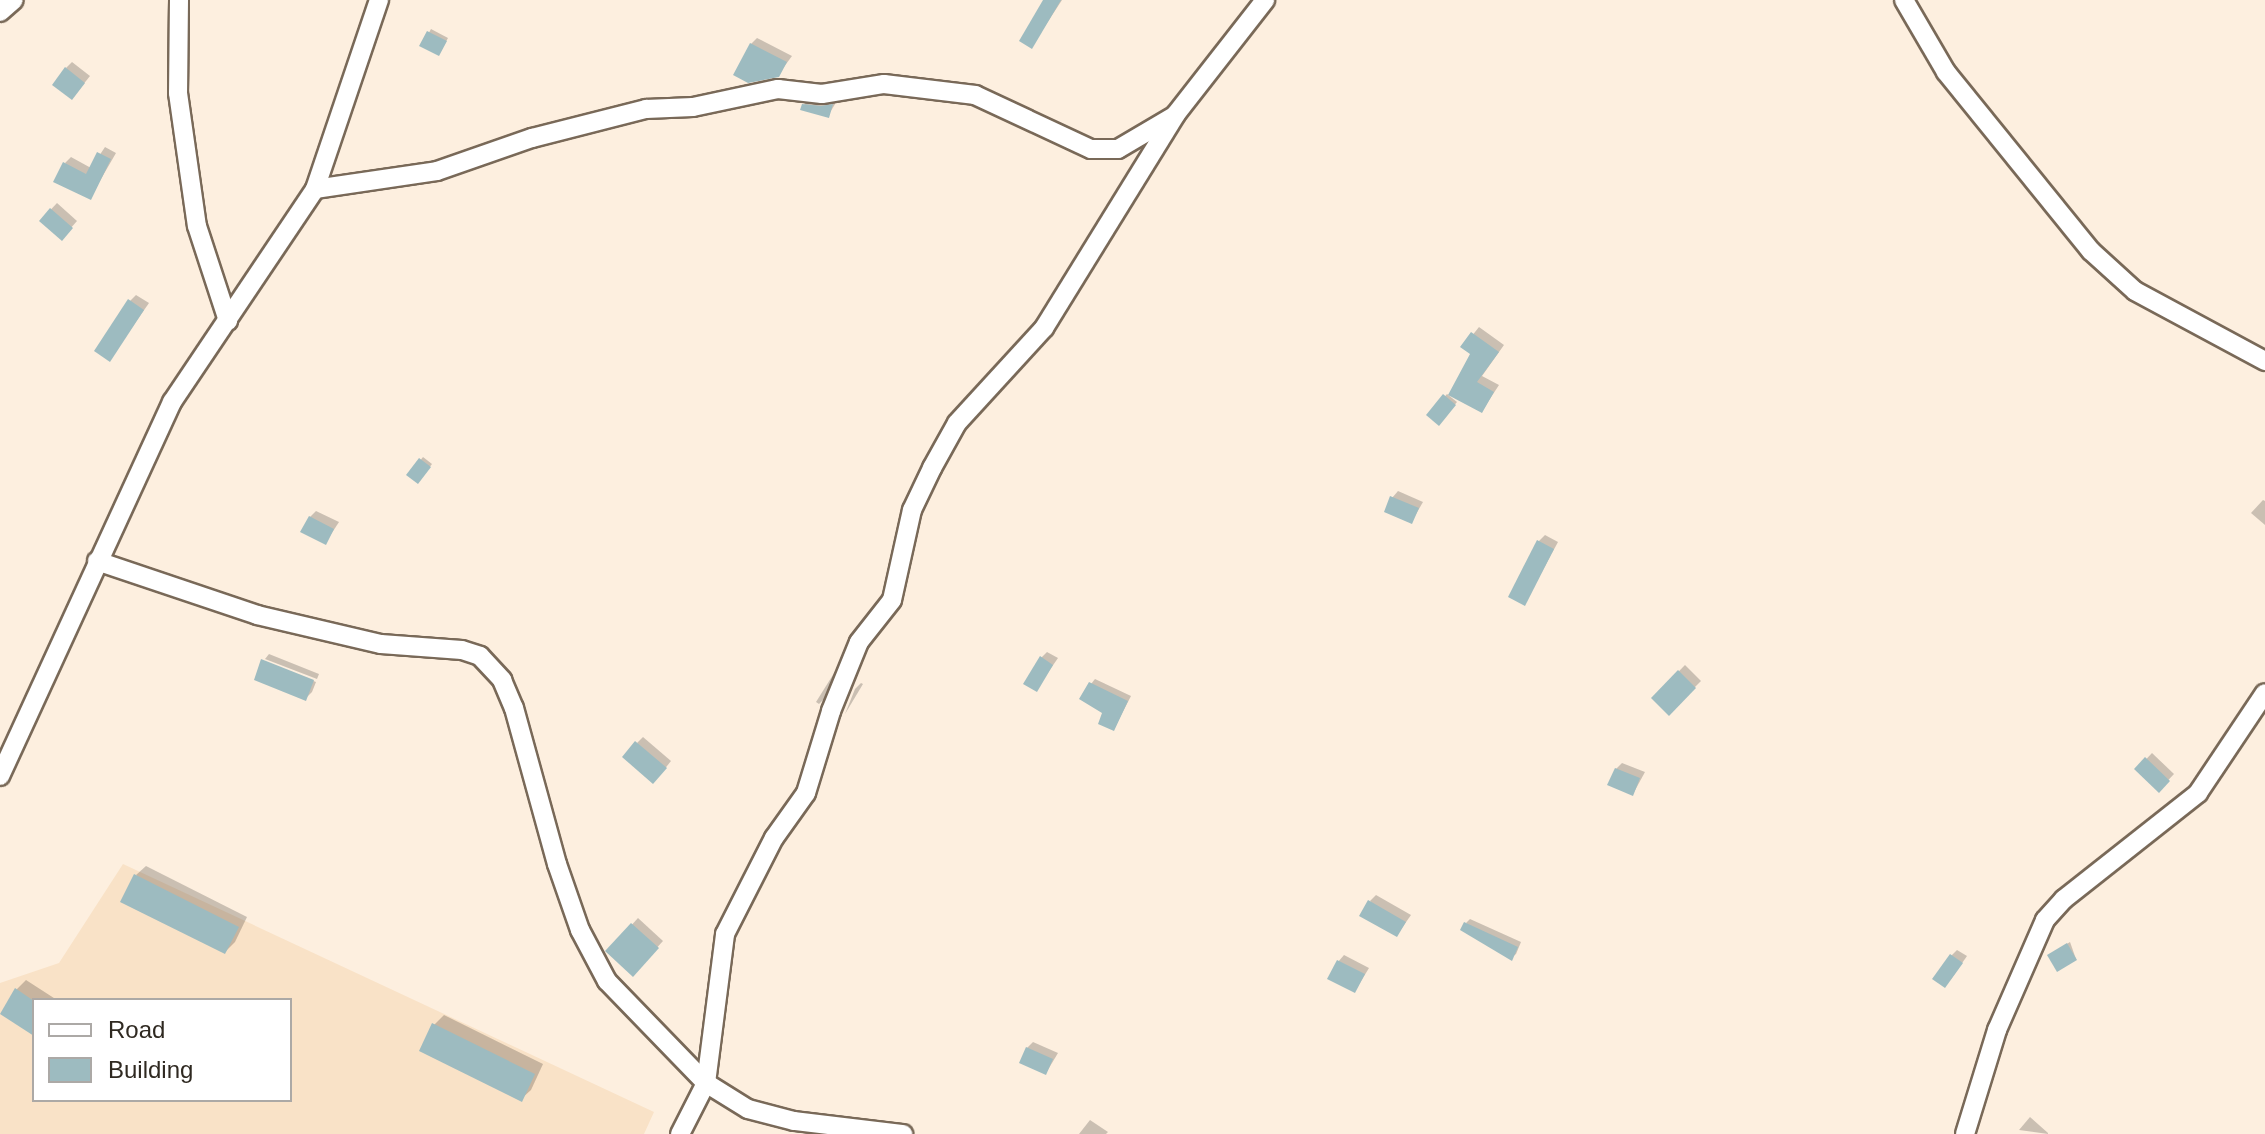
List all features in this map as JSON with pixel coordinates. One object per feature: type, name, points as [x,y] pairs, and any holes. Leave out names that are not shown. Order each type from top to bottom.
[{"type":"street","points":[[0,12],[14,0]]},
{"type":"street","points":[[179,0],[178,93],[197,226],[228,321]]},
{"type":"street","points":[[0,776],[172,402],[315,189],[379,0]]},
{"type":"street","points":[[680,1134],[706,1083],[725,934],[774,838],[806,793],[831,711],[859,642],[892,600],[912,510],[932,468],[957,423],[1044,328],[1176,114],[1265,0]]},
{"type":"street","points":[[1904,0],[1946,72],[2091,251],[2135,291],[2265,361]]},
{"type":"street","points":[[315,189],[437,171],[532,138],[646,109],[693,107],[778,89],[822,94],[884,84],[975,95],[1091,149],[1118,149],[1176,114]]},
{"type":"street","points":[[97,561],[270,619],[381,644],[462,650],[480,656],[502,680],[514,708],[580,930],[607,981],[706,1083],[748,1109],[794,1121],[903,1134]]},
{"type":"street","points":[[1965,1134],[1997,1030],[2045,920],[2064,899],[2198,793],[2265,693]]},
{"type":"shaded area","points":[[123,864],[654,1112],[644,1134],[0,1134],[0,983],[59,963]]},
{"type":"building","points":[[1043,0],[1061,0],[1032,49],[1019,41]]},
{"type":"building","points":[[427,31],[447,41],[439,56],[419,46]]},
{"type":"building","points":[[750,43],[787,62],[779,77],[748,83],[733,75]]},
{"type":"building","points":[[65,67],[85,83],[72,100],[52,85]]},
{"type":"building","points":[[802,104],[833,104],[829,118],[800,110]]},
{"type":"building","points":[[97,152],[111,159],[91,200],[53,182],[63,162],[86,174]]},
{"type":"building","points":[[50,208],[73,228],[62,241],[39,221]]},
{"type":"building","points":[[128,299],[144,310],[110,362],[94,351]]},
{"type":"building","points":[[1471,332],[1499,352],[1477,382],[1494,392],[1482,413],[1448,395],[1470,354],[1460,347]]},
{"type":"building","points":[[1443,394],[1456,405],[1439,426],[1426,415]]},
{"type":"building","points":[[419,458],[431,467],[418,484],[406,475]]},
{"type":"building","points":[[1390,496],[1419,508],[1412,524],[1384,512]]},
{"type":"building","points":[[309,516],[334,529],[326,545],[300,532]]},
{"type":"building","points":[[1537,540],[1554,549],[1525,606],[1508,597]]},
{"type":"building","points":[[1040,656],[1053,665],[1037,692],[1023,684]]},
{"type":"building","points":[[261,659],[314,680],[306,701],[254,680]]},
{"type":"building","points":[[1678,670],[1696,688],[1669,716],[1651,698]]},
{"type":"building","points":[[1089,682],[1128,701],[1114,731],[1098,724],[1102,713],[1079,699]]},
{"type":"building","points":[[635,741],[667,768],[653,784],[622,757]]},
{"type":"building","points":[[2145,757],[2170,781],[2159,793],[2134,769]]},
{"type":"building","points":[[1615,768],[1640,778],[1633,796],[1607,785]]},
{"type":"building","points":[[134,874],[239,927],[225,954],[120,902]]},
{"type":"building","points":[[1368,900],[1406,922],[1397,937],[1359,916]]},
{"type":"building","points":[[1464,922],[1518,947],[1512,961],[1460,930]]},
{"type":"building","points":[[631,923],[659,948],[633,977],[605,951]]},
{"type":"building","points":[[2067,943],[2077,960],[2057,972],[2047,955]]},
{"type":"building","points":[[1950,954],[1963,963],[1945,988],[1932,979]]},
{"type":"building","points":[[1337,960],[1365,974],[1355,993],[1327,979]]},
{"type":"building","points":[[15,988],[32,1000],[32,1035],[0,1014]]},
{"type":"building","points":[[432,1023],[535,1074],[522,1102],[419,1051]]},
{"type":"building","points":[[1026,1047],[1053,1059],[1046,1075],[1019,1063]]}]
